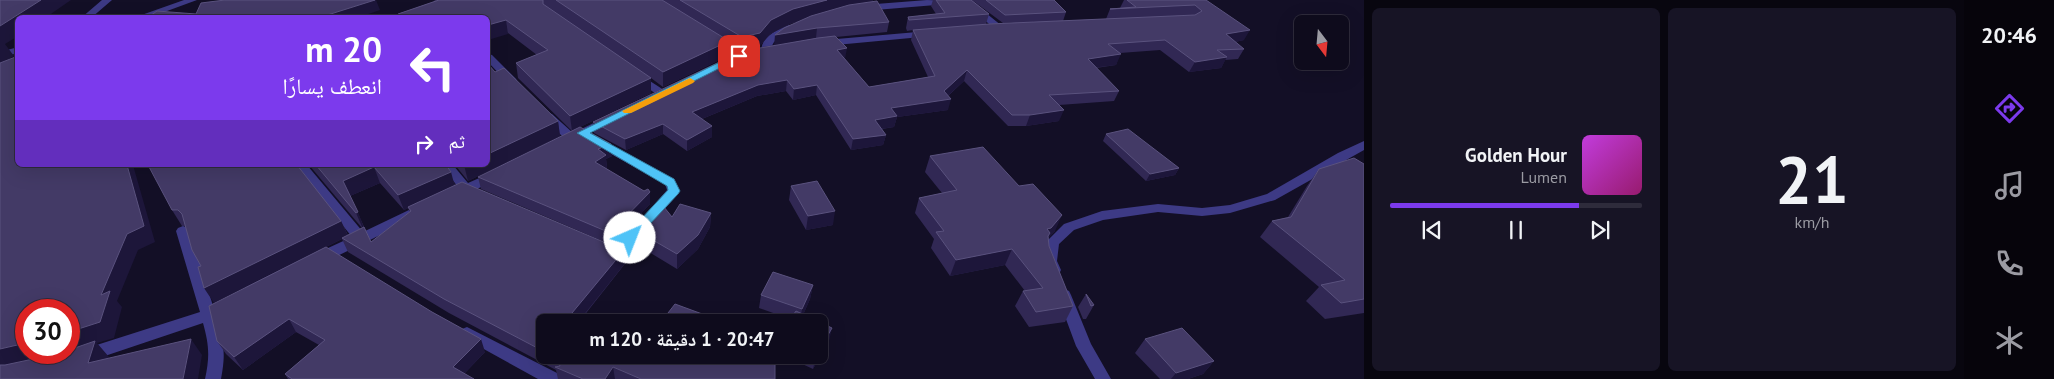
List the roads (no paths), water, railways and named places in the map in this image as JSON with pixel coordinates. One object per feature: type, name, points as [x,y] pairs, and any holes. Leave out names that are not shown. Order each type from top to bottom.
[{"type":"street","points":[[89,15],[108,0]]},
{"type":"street","points":[[146,15],[194,0]]},
{"type":"street","points":[[856,8],[942,1],[963,2],[973,6],[1003,28],[977,29]]},
{"type":"street","points":[[765,51],[767,43],[771,38],[796,24]]},
{"type":"street","points":[[816,43],[939,33]]},
{"type":"street","points":[[706,36],[739,56]]},
{"type":"street","points":[[722,65],[739,56],[781,48]]},
{"type":"street","points":[[0,55],[15,51]]},
{"type":"street","points":[[490,59],[522,91]]},
{"type":"street","points":[[631,71],[663,94]]},
{"type":"street","points":[[543,111],[572,138],[670,182],[674,191],[642,226]]},
{"type":"street","points":[[572,138],[618,116]]},
{"type":"street","points":[[1103,379],[1084,346],[1050,261],[1054,242],[1069,227],[1102,216],[1158,208],[1202,212],[1230,208],[1271,197],[1364,145]]},
{"type":"street","points":[[449,167],[466,189],[483,196]]},
{"type":"street","points":[[303,168],[360,238]]},
{"type":"street","points":[[448,197],[501,172]]},
{"type":"street","points":[[308,264],[422,209]]},
{"type":"street","points":[[184,231],[217,345],[217,359],[213,379]]},
{"type":"street","points":[[333,252],[350,262]]},
{"type":"street","points":[[80,357],[208,315],[233,302]]},
{"type":"street","points":[[451,324],[553,379]]}]
